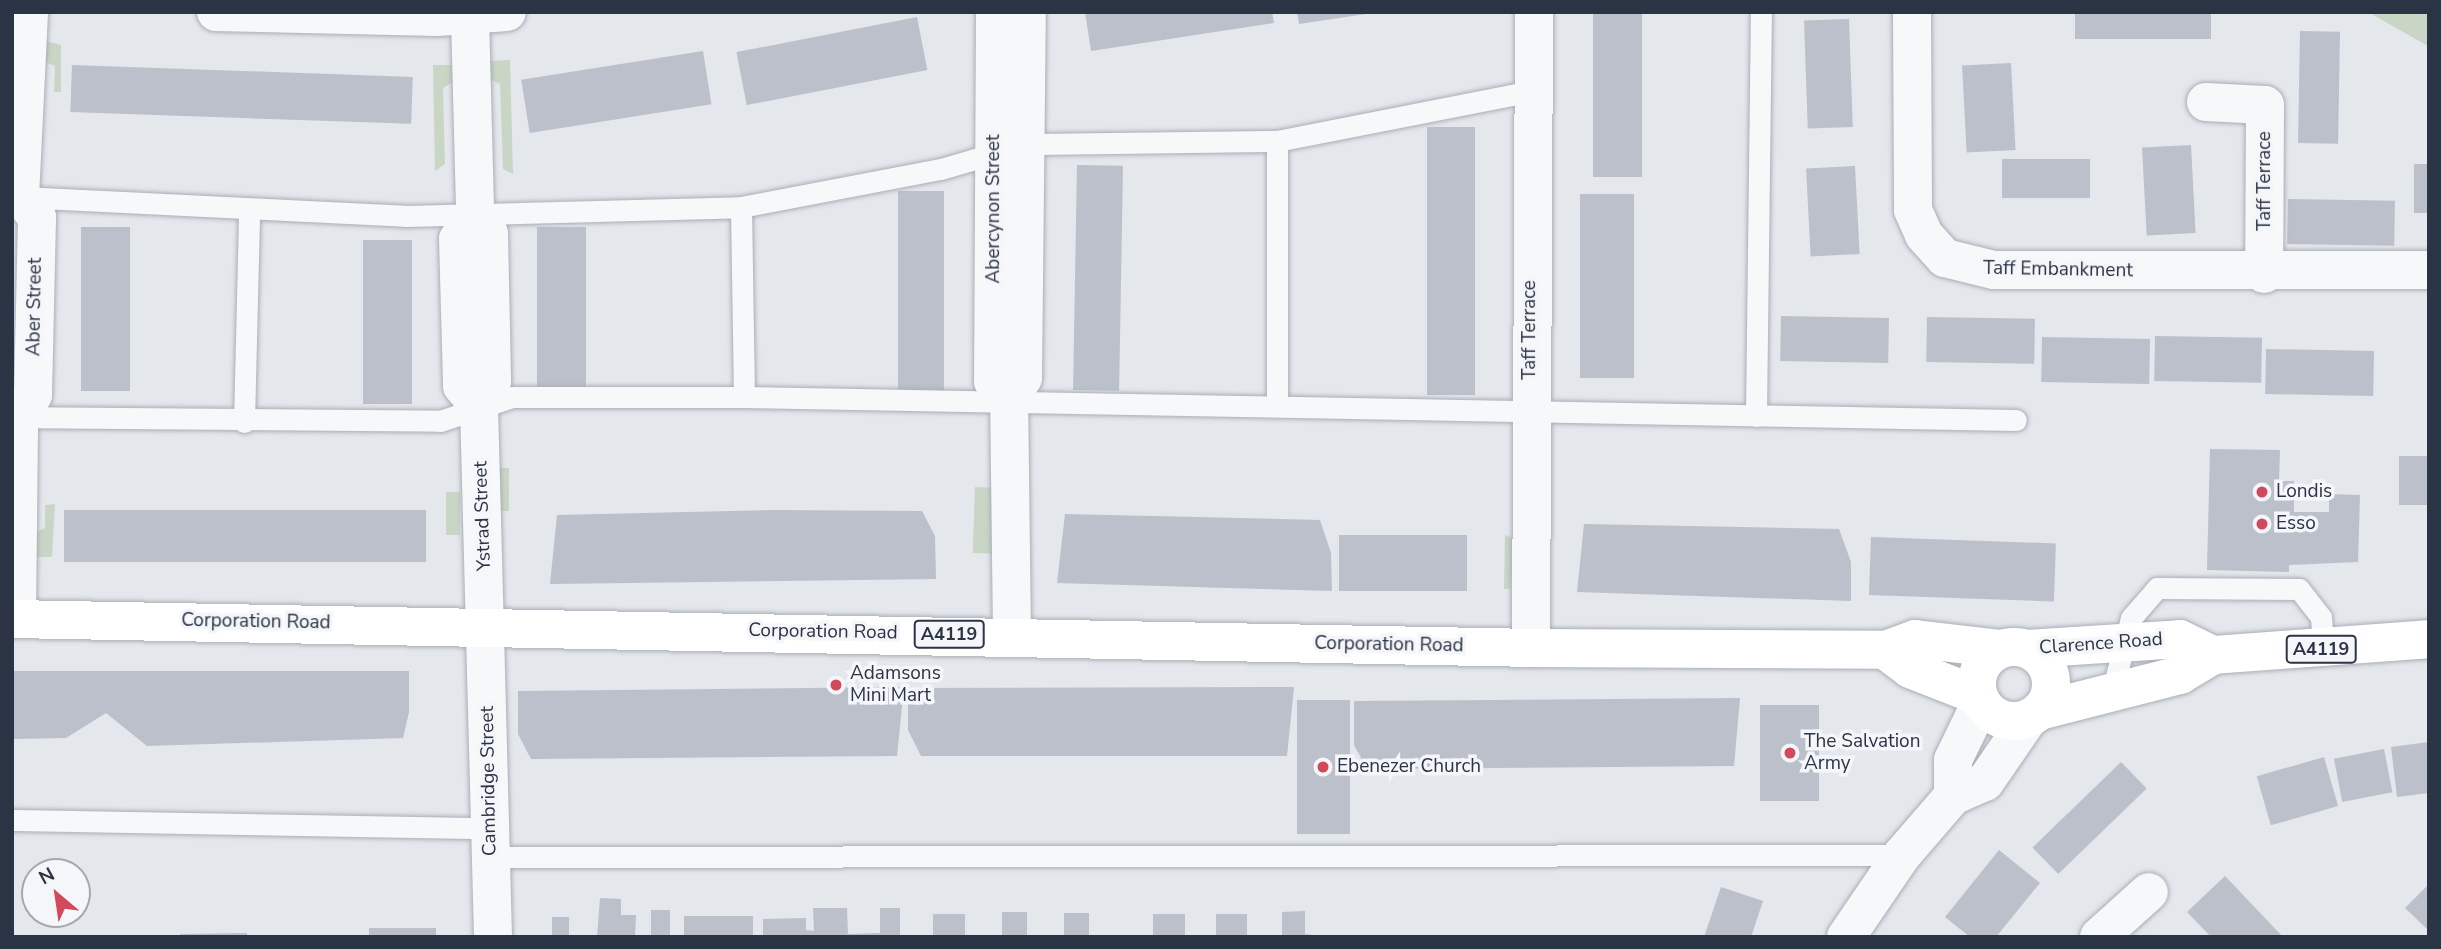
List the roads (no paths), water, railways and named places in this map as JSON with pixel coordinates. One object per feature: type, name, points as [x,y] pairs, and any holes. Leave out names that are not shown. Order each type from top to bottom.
[{"type":"main road","name":"Corporation Road","points":[[15,619],[1531,648],[1885,650],[1914,639],[2014,649]]},
{"type":"main road","name":"Clarence Road","points":[[2014,649],[2126,640],[2180,639],[2213,655]]},
{"type":"main road","name":"Clarence Road","points":[[2034,714],[2113,688],[2180,675],[2213,655],[2429,639]]},
{"type":"main road","points":[[1885,650],[1910,669],[1980,699],[2005,720],[2034,714],[2051,677],[2014,649],[1983,663],[1980,699]]},
{"type":"street","points":[[15,199],[29,12]]},
{"type":"street","points":[[216,12],[470,17],[507,12]]},
{"type":"street","name":"Abercynon Street","points":[[995,12],[1010,149]]},
{"type":"street","name":"Abercynon Street","points":[[1012,636],[1009,401],[993,381],[1010,149],[1027,12]]},
{"type":"street","name":"Taff Terrace","points":[[1531,648],[1531,91],[1534,12]]},
{"type":"street","name":"Taff Embankment","points":[[1912,12],[1913,210],[1924,235],[1945,258],[1994,271],[2264,274],[2429,270]]},
{"type":"street","points":[[470,17],[475,214],[458,239],[462,386],[480,418]]},
{"type":"street","name":"Taff Terrace","points":[[2206,102],[2265,105],[2264,274]]},
{"type":"street","name":"Aber Street","points":[[15,199],[37,217],[33,396],[15,415],[15,619]]},
{"type":"street","name":"Ystrad Street","points":[[480,418],[486,626]]},
{"type":"street","name":"Cambridge Street","points":[[486,626],[493,937]]},
{"type":"street","points":[[1953,796],[1953,760],[1980,699]]},
{"type":"street","points":[[1846,937],[1902,855],[1953,796],[1985,782],[2034,714]]},
{"type":"street","points":[[2099,937],[2149,892]]},
{"type":"lane","points":[[1756,416],[1761,12]]},
{"type":"lane","points":[[15,199],[249,212],[475,214],[741,207],[1010,149],[1277,141],[1531,91]]},
{"type":"lane","points":[[1277,141],[1277,406]]},
{"type":"lane","points":[[741,207],[744,397]]},
{"type":"lane","points":[[244,422],[249,212]]},
{"type":"lane","points":[[15,415],[244,422],[440,421],[480,418],[512,397],[744,397],[1277,406],[1530,414],[2016,420]]},
{"type":"lane","points":[[2113,688],[2131,618],[2157,588],[2299,589],[2321,617],[2322,649]]},
{"type":"lane","points":[[12,820],[490,842],[1902,855]]},
{"type":"place","name":"Londis","points":[[2262,492]]},
{"type":"place","name":"Esso","points":[[2262,524]]},
{"type":"place","name":"Adamsons Mini Mart","points":[[836,685]]},
{"type":"place","name":"The Salvation Army","points":[[1790,753]]},
{"type":"place","name":"Ebenezer Church","points":[[1323,767]]}]
